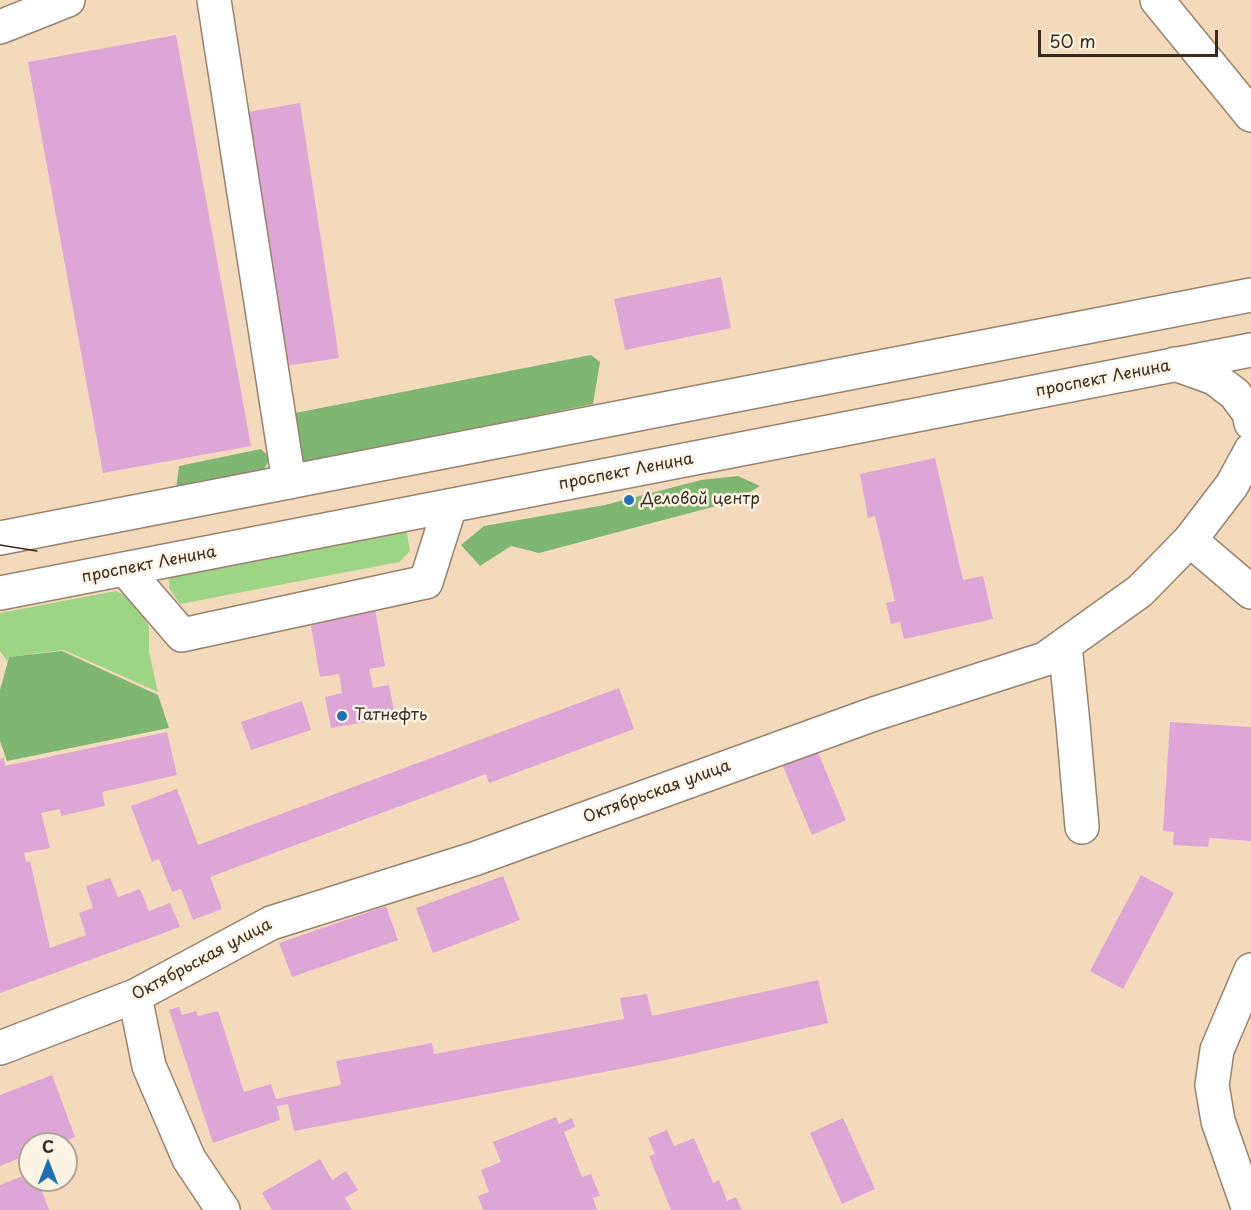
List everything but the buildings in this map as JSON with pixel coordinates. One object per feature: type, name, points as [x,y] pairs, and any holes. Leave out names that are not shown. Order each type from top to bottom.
[{"type":"main road","points":[[0,27],[68,0]]},
{"type":"main road","points":[[214,0],[289,482]]},
{"type":"main road","points":[[1157,0],[1251,115]]},
{"type":"main road","points":[[0,538],[1250,294]]},
{"type":"main road","name":"проспект Ленина","points":[[0,593],[1251,350]]},
{"type":"main road","points":[[1175,364],[1214,378],[1235,394],[1249,413],[1251,423]]},
{"type":"main road","name":"Октябрьская улица","points":[[0,1048],[135,996],[271,923],[474,859],[874,714],[1045,659],[1140,591],[1190,540],[1232,485],[1251,450]]},
{"type":"main road","points":[[125,569],[182,635],[426,582],[450,506]]},
{"type":"main road","points":[[1190,540],[1251,592]]},
{"type":"main road","points":[[1065,645],[1082,827]]},
{"type":"main road","points":[[1249,1210],[1218,1121],[1212,1085],[1216,1050],[1251,970]]},
{"type":"main road","points":[[135,996],[149,1066],[189,1159],[223,1210]]},
{"type":"green space","points":[[591,355],[600,362],[593,404],[297,465],[285,415]]},
{"type":"green space","points":[[261,449],[270,458],[261,476],[176,490],[179,466]]},
{"type":"green space","points":[[738,476],[760,486],[735,501],[539,553],[511,546],[480,566],[461,545],[484,526],[605,505],[701,480]]},
{"type":"green space","points":[[396,526],[407,533],[410,551],[399,562],[180,604],[169,588],[170,571]]},
{"type":"green space","points":[[116,591],[130,598],[145,614],[143,616],[149,627],[149,652],[158,692],[64,650],[9,657],[7,661],[0,651],[0,613]]},
{"type":"green space","points":[[62,651],[158,695],[169,728],[7,761],[0,741],[0,690],[9,657]]},
{"type":"tram line","points":[[0,545],[37,551]]},
{"type":"place","name":"Деловой центр","points":[[629,500]]},
{"type":"place","name":"Татнефть","points":[[342,716]]}]
